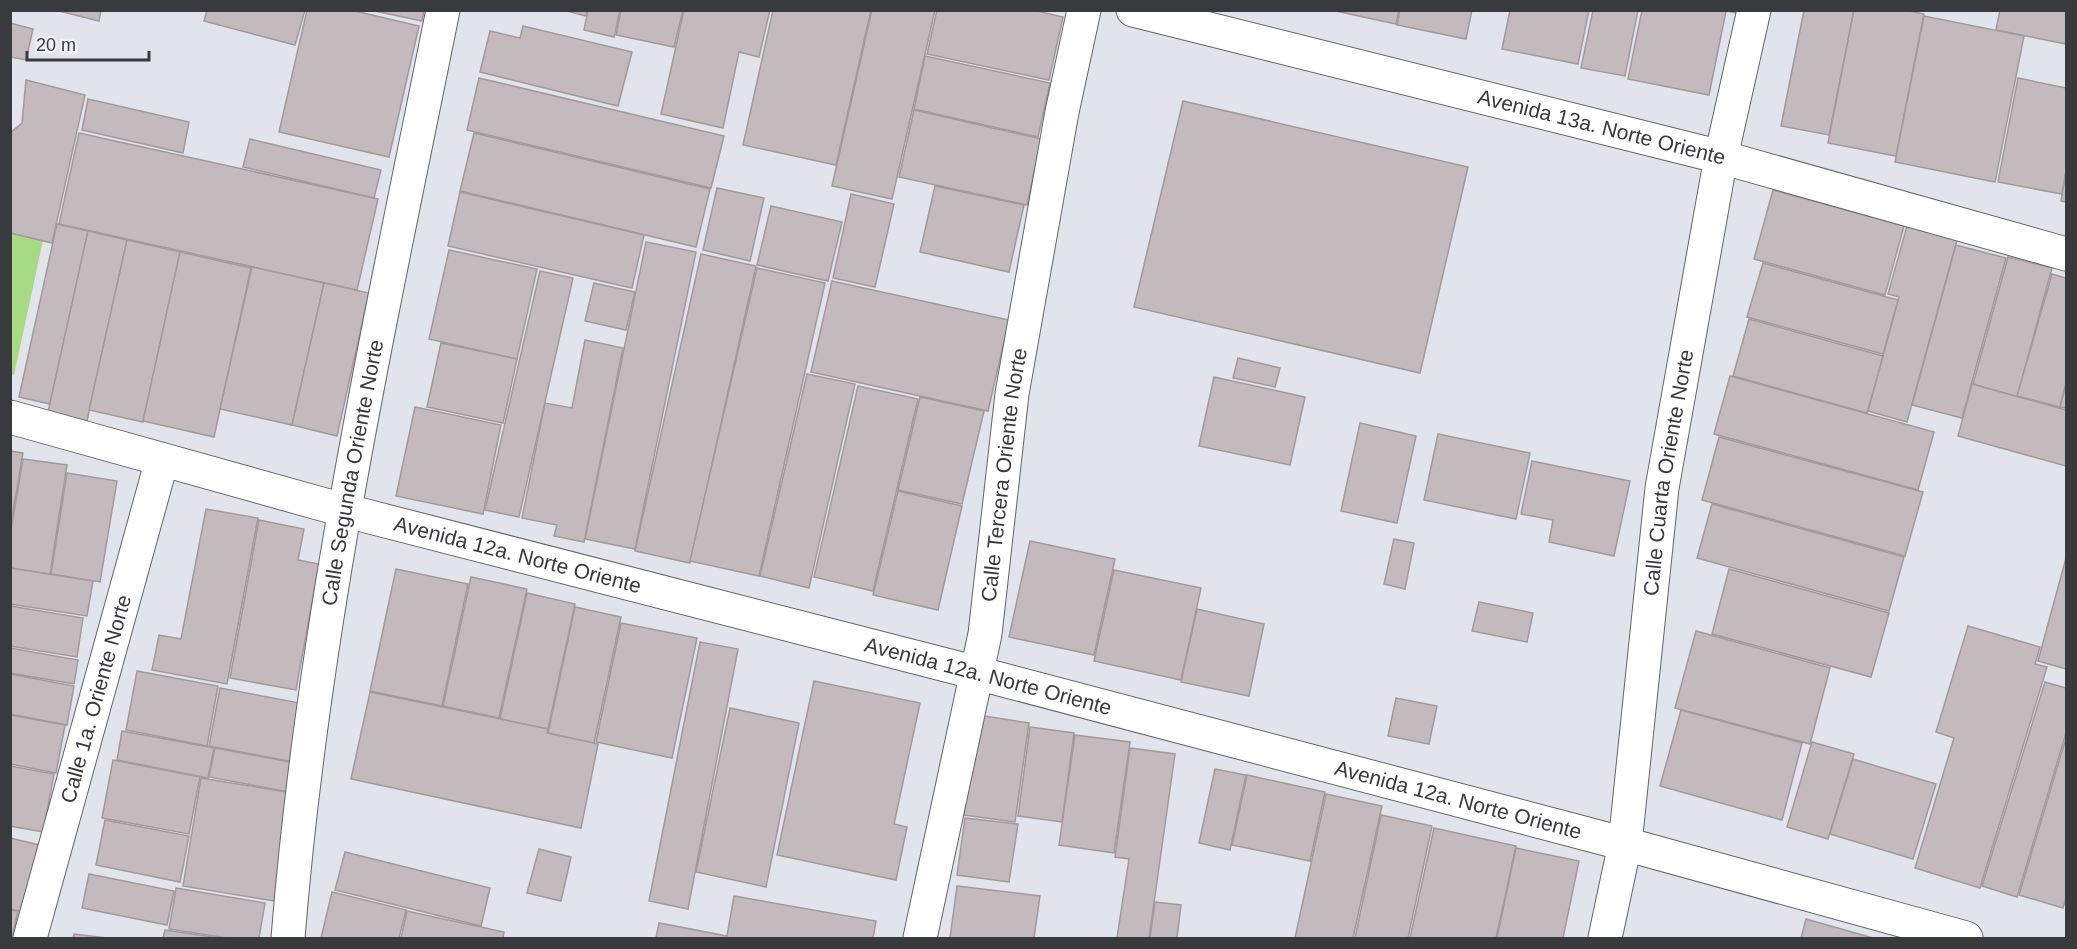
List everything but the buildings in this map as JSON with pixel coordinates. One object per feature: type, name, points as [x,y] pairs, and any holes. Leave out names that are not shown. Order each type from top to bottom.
[{"type":"street","name":"Calle Segunda Oriente Norte","points":[[288,939],[313,712],[343,510],[443,10]]},
{"type":"street","name":"Calle Tercera Oriente Norte","points":[[920,939],[985,634],[1012,394],[1062,112],[1084,10]]},
{"type":"street","name":"Avenida 13a. Norte Oriente","points":[[1133,10],[1721,157],[2067,254]]},
{"type":"street","name":"Calle Cuarta Oriente Norte","points":[[1605,939],[1625,844],[1662,488],[1721,157],[1754,10]]},
{"type":"street","name":"Avenida 12a. Norte Oriente","points":[[10,417],[343,510],[977,673],[1625,844],[1966,939]]},
{"type":"street","name":"Calle 1a. Oriente Norte","points":[[30,939],[162,460]]},
{"type":"green space","points":[[11,221],[45,231],[14,375],[11,374]]}]
